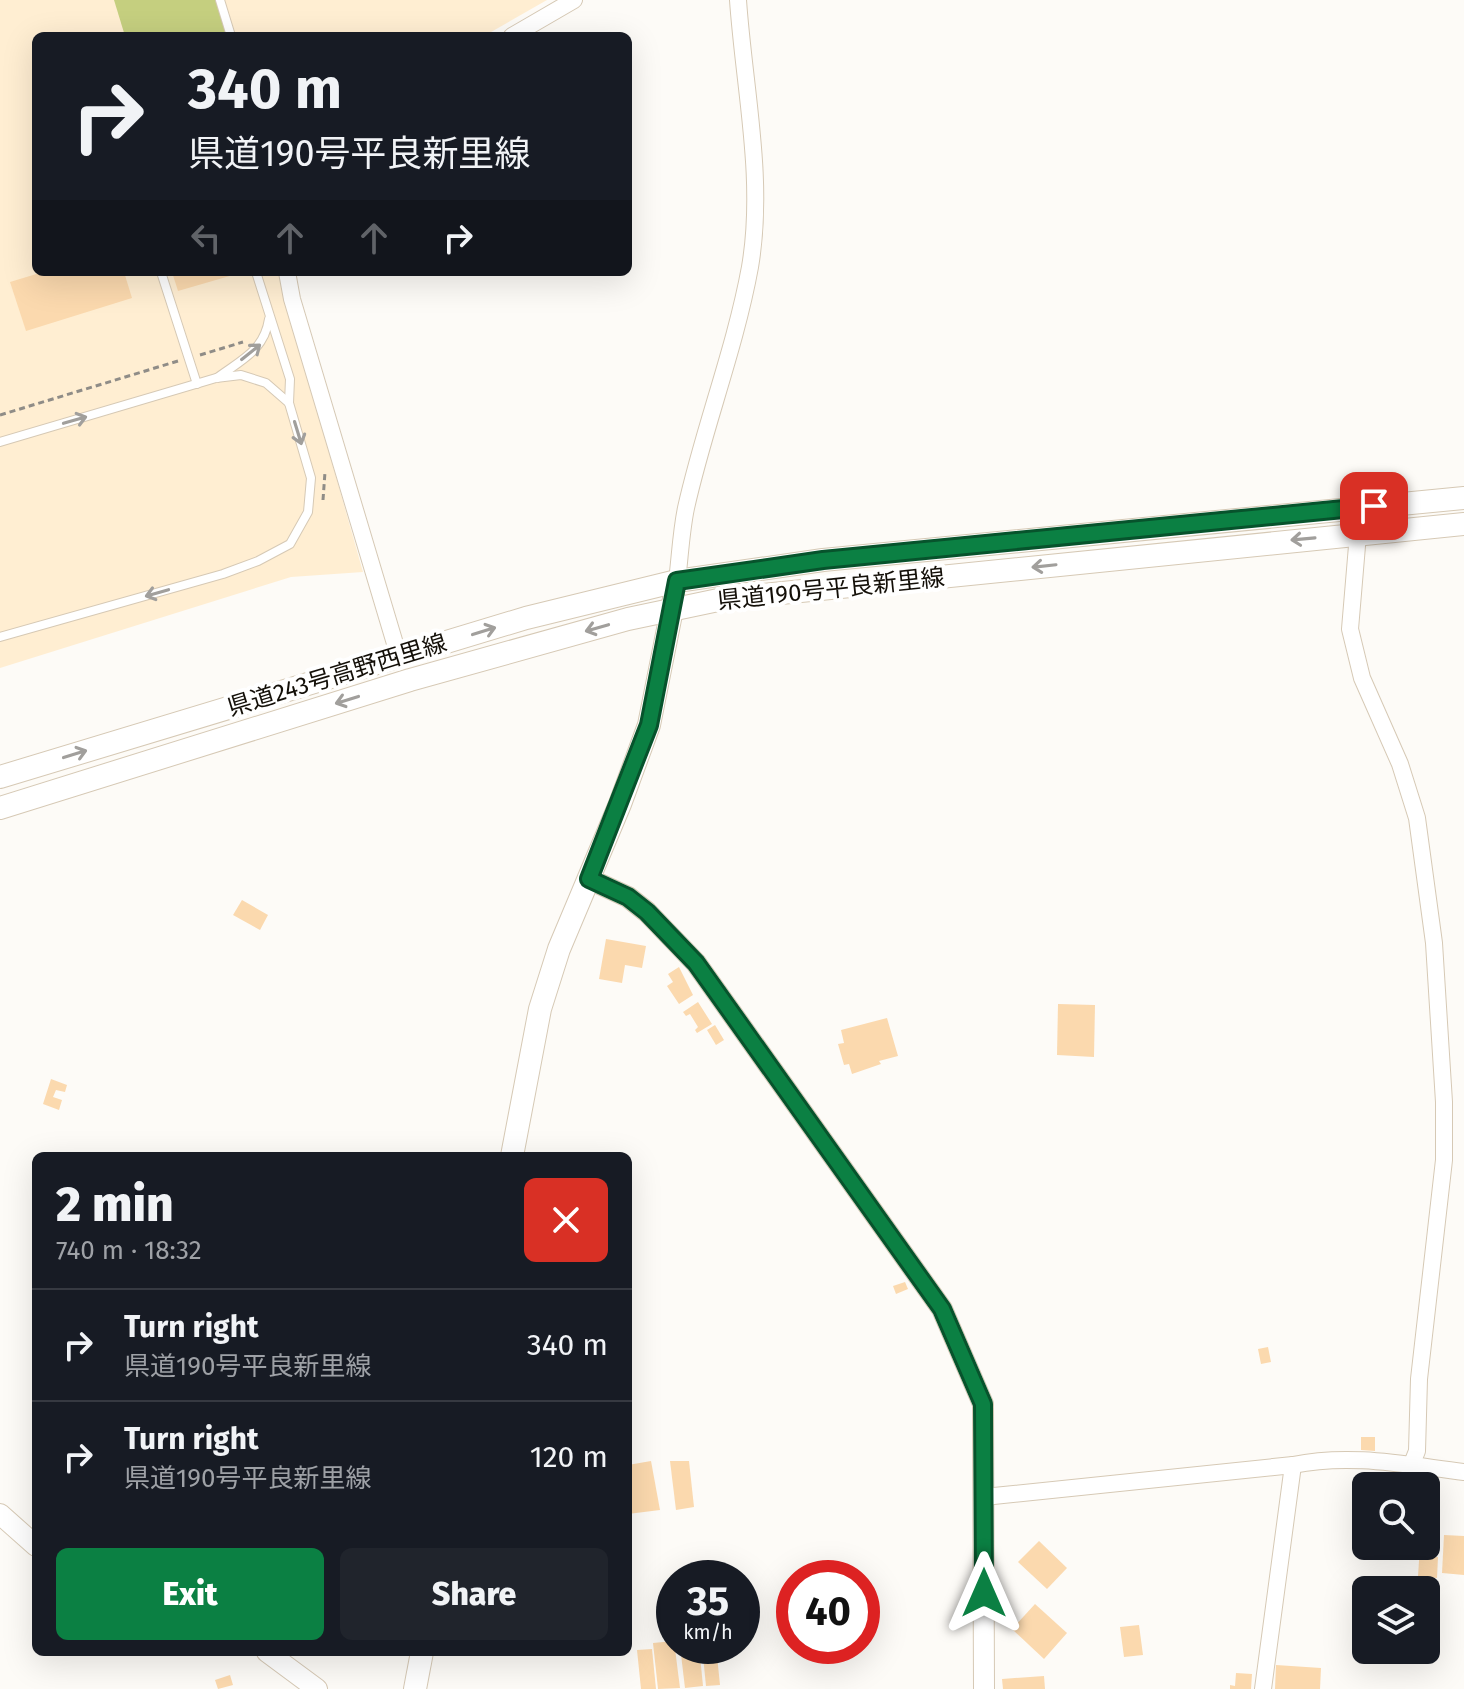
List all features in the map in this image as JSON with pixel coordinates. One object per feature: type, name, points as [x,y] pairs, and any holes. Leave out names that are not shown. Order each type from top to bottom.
[{"type":"main road","name":"県道190号平良新里線","points":[[677,581],[823,560],[1464,498]]},
{"type":"main road","name":"県道190号平良新里線","points":[[673,609],[723,599],[1464,524]]},
{"type":"main road","points":[[513,1152],[540,1009],[559,949],[649,725],[677,581]]},
{"type":"main road","name":"県道243号高野西里線","points":[[0,777],[526,618],[677,581]]},
{"type":"main road","name":"県道243号高野西里線","points":[[0,808],[410,680],[673,609]]},
{"type":"main road","points":[[415,1689],[421,1656]]},
{"type":"street","points":[[519,32],[574,0]]},
{"type":"street","points":[[677,581],[686,510],[729,359],[750,266],[754,230],[756,193],[738,0]]},
{"type":"street","points":[[288,276],[399,657]]},
{"type":"street","points":[[1358,534],[1350,629],[1362,678],[1400,764],[1417,818],[1434,943],[1444,1102],[1444,1160],[1419,1379],[1417,1451],[1411,1466]]},
{"type":"street","points":[[589,879],[628,897],[647,912],[696,963],[942,1309],[983,1404],[984,1689]]},
{"type":"street","points":[[984,1497],[1293,1465],[1319,1459],[1386,1460],[1464,1472]]},
{"type":"street","points":[[1263,1689],[1293,1465]]},
{"type":"street","points":[[0,1514],[32,1542]]},
{"type":"street","points":[[272,1656],[317,1689]]},
{"type":"lane","points":[[220,0],[230,32]]},
{"type":"lane","points":[[162,276],[197,384]]},
{"type":"lane","points":[[0,637],[223,574],[258,561],[290,544],[308,512],[311,478],[289,403],[290,379],[257,276]]},
{"type":"lane","points":[[216,378],[260,346],[267,334],[270,314]]},
{"type":"lane","points":[[0,442],[216,378],[241,375],[266,383],[289,403]]},
{"type":"path","points":[[0,415],[267,334]]},
{"type":"shaded area","points":[[0,0],[547,0],[491,32],[32,32],[32,276],[279,276],[363,572],[291,577],[0,668]]},
{"type":"green space","points":[[114,0],[220,0],[230,32],[124,32]]},
{"type":"building","points":[[32,275],[125,276],[132,298],[26,331],[10,282]]},
{"type":"building","points":[[173,276],[230,276],[178,291]]},
{"type":"building","points":[[242,900],[268,915],[260,930],[233,915]]},
{"type":"building","points":[[606,939],[646,946],[642,968],[625,965],[622,983],[599,979]]},
{"type":"building","points":[[679,967],[693,995],[679,1004],[667,986],[673,982],[668,974]]},
{"type":"building","points":[[698,1002],[712,1024],[697,1033],[695,1030],[698,1027],[690,1014],[686,1016],[683,1012]]},
{"type":"building","points":[[1058,1004],[1095,1005],[1094,1057],[1057,1055]]},
{"type":"building","points":[[887,1018],[898,1056],[852,1074],[849,1064],[844,1065],[838,1044],[844,1043],[841,1030]]},
{"type":"building","points":[[715,1025],[724,1040],[716,1045],[707,1030]]},
{"type":"building","points":[[51,1079],[67,1085],[65,1092],[56,1090],[53,1097],[62,1100],[59,1110],[43,1104]]},
{"type":"building","points":[[905,1282],[908,1289],[896,1294],[893,1286]]},
{"type":"building","points":[[1268,1347],[1271,1362],[1261,1364],[1258,1349]]},
{"type":"building","points":[[1361,1437],[1375,1437],[1375,1451],[1361,1450]]},
{"type":"building","points":[[651,1461],[660,1510],[632,1514],[632,1464]]},
{"type":"building","points":[[670,1461],[689,1461],[694,1507],[676,1510]]},
{"type":"building","points":[[1444,1535],[1464,1536],[1464,1575],[1442,1573]]},
{"type":"building","points":[[1039,1541],[1067,1568],[1047,1589],[1018,1562]]},
{"type":"building","points":[[1419,1560],[1438,1560],[1437,1576],[1418,1576]]},
{"type":"building","points":[[1035,1604],[1067,1633],[1044,1659],[1012,1629]]},
{"type":"building","points":[[1139,1625],[1143,1655],[1124,1657],[1120,1627]]},
{"type":"building","points":[[653,1643],[656,1643],[656,1664],[677,1664],[680,1688],[658,1689]]},
{"type":"building","points":[[652,1649],[656,1689],[641,1689],[637,1650]]},
{"type":"building","points":[[682,1664],[701,1664],[703,1686],[685,1688]]},
{"type":"building","points":[[704,1664],[718,1664],[720,1685],[706,1686]]},
{"type":"building","points":[[1276,1665],[1321,1668],[1320,1689],[1275,1689]]},
{"type":"building","points":[[1236,1673],[1252,1674],[1251,1689],[1230,1689],[1230,1685],[1235,1686]]},
{"type":"building","points":[[230,1675],[233,1685],[218,1689],[215,1680]]},
{"type":"building","points":[[1044,1676],[1045,1689],[1003,1689],[1002,1679]]},
{"type":"route","points":[[984,1593],[983,1404],[942,1309],[696,963],[647,912],[628,897],[589,879],[649,725],[677,581],[823,560],[1374,506]]}]
